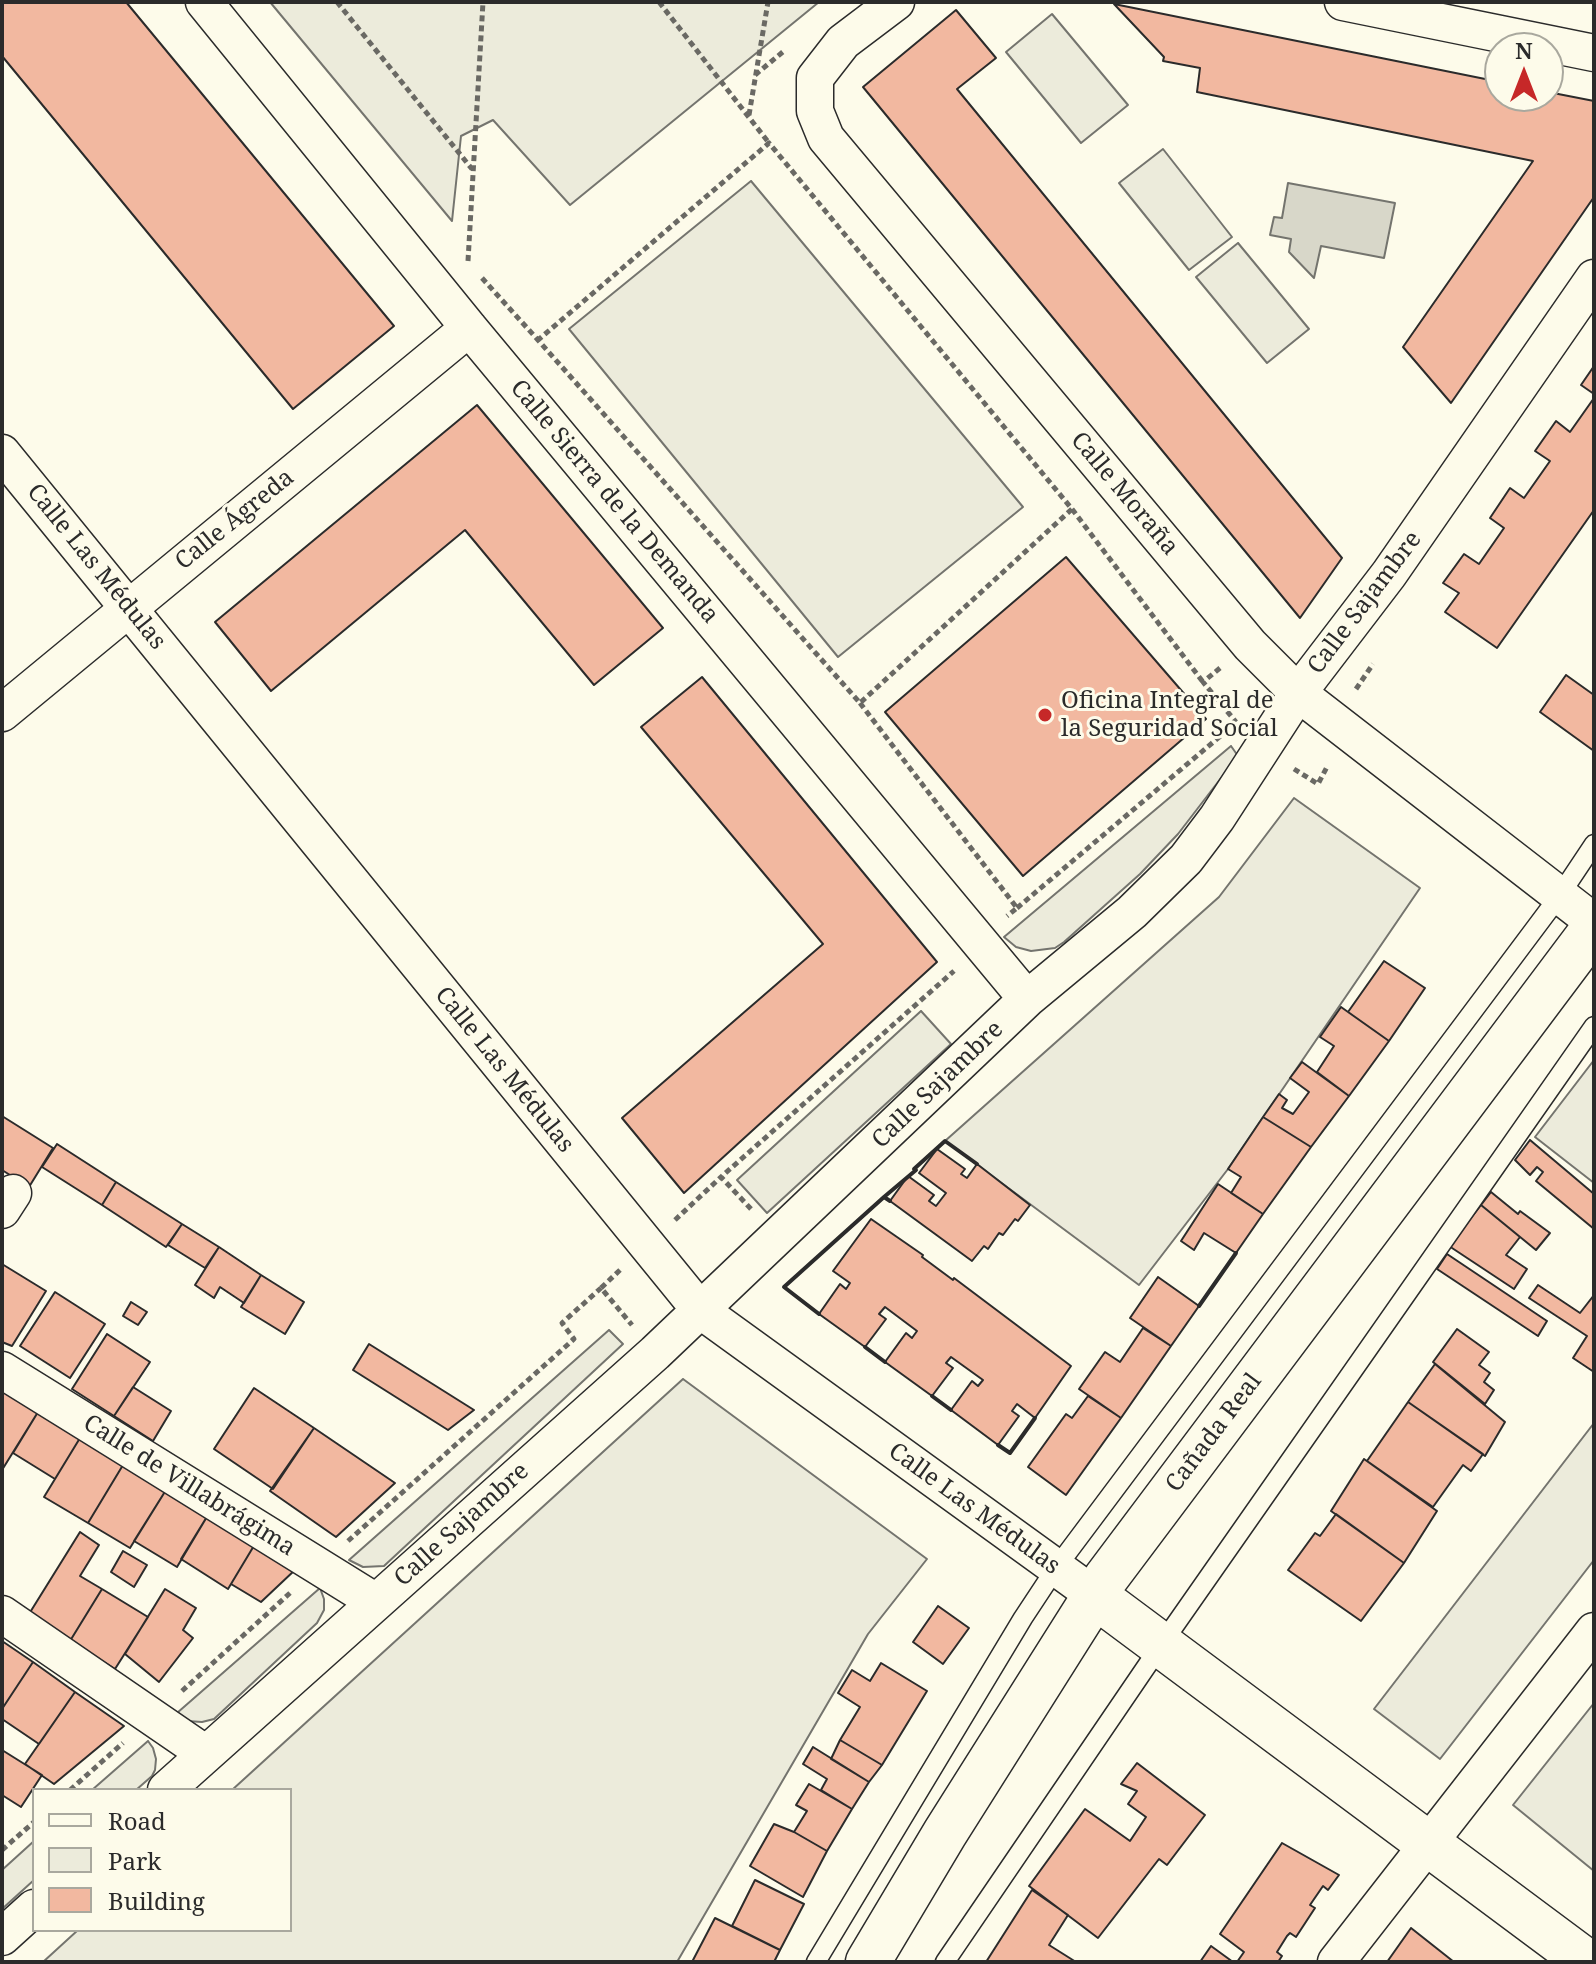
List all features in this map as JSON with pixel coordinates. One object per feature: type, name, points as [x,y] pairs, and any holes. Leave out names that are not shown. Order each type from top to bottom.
[{"type":"street","name":"Calle Sierra de la Demanda","points":[[204,2],[469,328],[1027,999]]},
{"type":"street","name":"Calle Moraña","points":[[896,2],[843,42],[815,78],[815,111],[826,138],[1250,645],[1298,693],[1594,922]]},
{"type":"street","points":[[1343,2],[1594,53]]},
{"type":"street","name":"Calle Sajambre","points":[[168,1788],[700,1310],[1027,999],[1132,912],[1186,859],[1217,818],[1298,693],[1389,574],[1594,278]]},
{"type":"street","name":"Calle Ágreda","points":[[2,713],[469,328]]},
{"type":"street","name":"Calle Las Médulas","points":[[2,453],[700,1310],[1094,1595]]},
{"type":"street","name":"Cañada Real","points":[[868,1962],[1094,1595],[1594,928]]},
{"type":"street","name":"Calle de Villabrágima","points":[[2,1370],[376,1602]]},
{"type":"street","points":[[1094,1595],[1587,1962]]},
{"type":"street","points":[[2,1614],[206,1754]]},
{"type":"street","points":[[1336,1962],[1594,1631]]},
{"type":"street","points":[[2,1937],[32,1910]]},
{"type":"lane","points":[[816,1962],[1056,1568],[1560,895],[1594,844]]},
{"type":"lane","points":[[945,1962],[1161,1645],[1594,1026]]},
{"type":"path","points":[[337,2],[473,171]]},
{"type":"path","points":[[483,2],[466,260],[860,703],[1017,908],[950,961],[956,969],[721,1177],[778,1238]]},
{"type":"path","points":[[659,2],[769,143],[1072,509],[1236,723]]},
{"type":"path","points":[[748,117],[768,2]]},
{"type":"path","points":[[538,340],[769,143]]},
{"type":"path","points":[[860,703],[1072,509]]},
{"type":"path","points":[[1203,682],[1250,645]]},
{"type":"path","points":[[2,1850],[32,1824]]},
{"type":"green space","points":[[270,2],[819,2],[570,205],[493,120],[461,136],[452,221]]},
{"type":"green space","points":[[1052,14],[1128,105],[1081,143],[1006,52]]},
{"type":"green space","points":[[1163,149],[1232,237],[1189,270],[1119,183]]},
{"type":"green space","points":[[751,181],[1023,507],[838,657],[569,329]]},
{"type":"green space","points":[[1238,243],[1309,329],[1267,363],[1196,277]]},
{"type":"green space","points":[[1231,746],[1238,756],[1178,834],[1140,874],[1064,942],[1055,948],[1031,951],[1016,947],[1004,937]]},
{"type":"green space","points":[[1294,798],[1420,888],[1228,1169],[1139,1285],[945,1141],[1219,897]]},
{"type":"green space","points":[[921,1011],[951,1044],[767,1213],[737,1180]]},
{"type":"green space","points":[[1594,1060],[1594,1183],[1535,1137]]},
{"type":"green space","points":[[609,1330],[623,1344],[384,1566],[363,1567],[349,1560]]},
{"type":"green space","points":[[683,1379],[927,1559],[868,1634],[677,1962],[43,1962],[76,1932],[292,1932],[292,1788],[234,1788]]},
{"type":"green space","points":[[1594,1423],[1594,1560],[1440,1759],[1374,1709]]},
{"type":"green space","points":[[320,1588],[324,1610],[317,1623],[214,1719],[187,1721],[177,1713]]},
{"type":"green space","points":[[1594,1703],[1594,1871],[1513,1805]]},
{"type":"green space","points":[[148,1741],[156,1759],[152,1776],[138,1788],[94,1788]]},
{"type":"green space","points":[[32,1843],[32,1882],[2,1909],[2,1870]]},
{"type":"shaded area","points":[[1288,183],[1395,203],[1384,258],[1321,246],[1314,278],[1289,252],[1291,239],[1270,235],[1274,217],[1282,218]]},
{"type":"building","points":[[2,2],[126,2],[394,326],[293,409],[2,56]]},
{"type":"building","points":[[1114,4],[1484,79],[1484,112],[1564,112],[1564,95],[1594,101],[1594,197],[1451,403],[1403,347],[1533,161],[1197,92],[1200,68],[1163,61],[1164,57]]},
{"type":"building","points":[[956,10],[996,58],[957,89],[1342,558],[1300,618],[863,87]]},
{"type":"building","points":[[1594,366],[1594,394],[1581,385]]},
{"type":"building","points":[[1594,398],[1594,510],[1497,648],[1445,612],[1459,593],[1443,583],[1464,554],[1479,564],[1504,528],[1490,518],[1510,488],[1524,498],[1550,461],[1535,451],[1556,421],[1570,432]]},
{"type":"building","points":[[477,405],[663,628],[594,685],[465,530],[271,691],[215,622]]},
{"type":"building","name":"Oficina Integral de la Seguridad Social","points":[[1066,557],[1206,719],[1023,876],[885,712]]},
{"type":"building","points":[[1566,675],[1594,695],[1594,751],[1540,712]]},
{"type":"building","points":[[702,677],[937,962],[684,1193],[622,1118],[823,944],[641,727]]},
{"type":"building","points":[[1384,961],[1425,988],[1389,1041],[1348,1012]]},
{"type":"building","points":[[1341,1007],[1389,1041],[1349,1096],[1317,1072],[1334,1046],[1320,1037]]},
{"type":"building","points":[[1302,1062],[1349,1096],[1311,1147],[1263,1117],[1279,1094],[1287,1100],[1282,1108],[1293,1114],[1309,1092],[1290,1078]]},
{"type":"building","points":[[2,1116],[53,1148],[29,1187],[2,1170]]},
{"type":"building","points":[[1263,1117],[1311,1147],[1263,1214],[1231,1193],[1241,1177],[1228,1169]]},
{"type":"building","points":[[1530,1140],[1594,1194],[1594,1229],[1536,1181],[1543,1172],[1537,1167],[1530,1175],[1515,1160]]},
{"type":"building","points":[[57,1144],[116,1182],[102,1205],[42,1167]]},
{"type":"building","points":[[937,1149],[965,1169],[961,1174],[967,1178],[977,1164],[1030,1205],[1018,1221],[1015,1219],[1003,1235],[999,1233],[988,1249],[984,1246],[972,1261],[890,1201],[908,1176],[934,1195],[929,1201],[936,1206],[946,1193],[919,1173]]},
{"type":"building","points":[[116,1182],[182,1224],[166,1247],[102,1205]]},
{"type":"building","points":[[1218,1184],[1263,1214],[1236,1253],[1204,1233],[1194,1250],[1181,1241]]},
{"type":"building","points":[[1491,1192],[1518,1214],[1520,1211],[1550,1233],[1536,1250],[1481,1205]]},
{"type":"building","points":[[1481,1205],[1520,1237],[1506,1255],[1527,1269],[1514,1289],[1449,1246]]},
{"type":"building","points":[[871,1219],[1071,1366],[1035,1418],[1017,1404],[1012,1411],[1019,1416],[998,1445],[951,1410],[972,1381],[978,1386],[983,1380],[951,1357],[946,1363],[953,1368],[932,1396],[885,1362],[906,1333],[912,1338],[917,1331],[885,1307],[879,1314],[886,1319],[865,1347],[819,1314],[840,1284],[846,1289],[850,1283],[833,1271]]},
{"type":"building","points":[[182,1224],[219,1247],[205,1268],[168,1245]]},
{"type":"building","points":[[219,1247],[261,1275],[244,1303],[220,1287],[214,1298],[195,1285]]},
{"type":"building","points":[[1447,1254],[1547,1321],[1538,1336],[1437,1269]]},
{"type":"building","points":[[2,1264],[46,1291],[12,1346],[2,1342]]},
{"type":"building","points":[[261,1275],[304,1302],[285,1334],[241,1307]]},
{"type":"building","points":[[1158,1277],[1199,1306],[1171,1346],[1130,1318]]},
{"type":"building","points":[[1538,1285],[1580,1313],[1594,1295],[1594,1372],[1573,1358],[1587,1336],[1529,1298]]},
{"type":"building","points":[[55,1292],[105,1324],[70,1378],[20,1346]]},
{"type":"building","points":[[131,1302],[147,1312],[138,1325],[123,1316]]},
{"type":"building","points":[[1143,1328],[1171,1346],[1121,1418],[1079,1389],[1105,1352],[1120,1362]]},
{"type":"building","points":[[1457,1329],[1489,1352],[1479,1365],[1490,1373],[1484,1382],[1494,1390],[1485,1404],[1433,1362]]},
{"type":"building","points":[[107,1334],[150,1362],[114,1416],[72,1389]]},
{"type":"building","points":[[369,1344],[474,1410],[448,1430],[353,1370]]},
{"type":"building","points":[[1435,1364],[1505,1422],[1485,1456],[1408,1402]]},
{"type":"building","points":[[133,1387],[171,1411],[153,1441],[114,1416]]},
{"type":"building","points":[[254,1388],[314,1428],[273,1489],[214,1449]]},
{"type":"building","points":[[2,1390],[38,1412],[2,1470]]},
{"type":"building","points":[[1088,1396],[1121,1418],[1066,1495],[1028,1467],[1066,1414],[1072,1418]]},
{"type":"building","points":[[1408,1402],[1483,1454],[1471,1471],[1463,1465],[1433,1507],[1367,1461]]},
{"type":"building","points":[[38,1412],[80,1438],[55,1479],[13,1453]]},
{"type":"building","points":[[314,1428],[395,1483],[336,1537],[270,1491]]},
{"type":"building","points":[[80,1438],[123,1465],[88,1523],[44,1497]]},
{"type":"building","points":[[1364,1459],[1437,1511],[1404,1563],[1331,1511]]},
{"type":"building","points":[[123,1465],[166,1490],[130,1548],[88,1523]]},
{"type":"building","points":[[166,1490],[208,1515],[177,1567],[134,1541]]},
{"type":"building","points":[[1336,1514],[1404,1563],[1361,1621],[1288,1570],[1315,1533],[1320,1536]]},
{"type":"building","points":[[208,1515],[255,1544],[228,1589],[181,1559]]},
{"type":"building","points":[[80,1532],[99,1545],[80,1576],[102,1589],[70,1641],[29,1614]]},
{"type":"building","points":[[255,1544],[296,1569],[261,1602],[231,1584]]},
{"type":"building","points":[[123,1551],[147,1565],[134,1587],[111,1572]]},
{"type":"building","points":[[102,1589],[148,1617],[115,1669],[70,1641]]},
{"type":"building","points":[[165,1589],[196,1608],[183,1630],[193,1638],[159,1682],[125,1654]]},
{"type":"building","points":[[938,1606],[969,1628],[943,1664],[913,1642]]},
{"type":"building","points":[[2,1641],[33,1662],[2,1709]]},
{"type":"building","points":[[33,1662],[75,1692],[39,1744],[2,1719],[2,1709]]},
{"type":"building","points":[[881,1663],[927,1691],[882,1765],[840,1740],[860,1707],[838,1693],[852,1670],[870,1681]]},
{"type":"building","points":[[75,1692],[124,1726],[54,1784],[25,1764]]},
{"type":"building","points":[[840,1740],[882,1765],[869,1782],[831,1759]]},
{"type":"building","points":[[813,1747],[869,1782],[852,1809],[821,1790],[827,1779],[803,1764]]},
{"type":"building","points":[[2,1750],[42,1775],[21,1807],[2,1795]]},
{"type":"building","points":[[1137,1763],[1205,1815],[1167,1865],[1159,1859],[1098,1938],[1029,1886],[1085,1809],[1130,1841],[1146,1817],[1128,1804],[1137,1791],[1121,1784]]},
{"type":"building","points":[[809,1784],[852,1809],[827,1851],[794,1832],[807,1811],[796,1805]]},
{"type":"building","points":[[774,1824],[827,1851],[803,1897],[750,1866]]},
{"type":"building","points":[[1282,1843],[1339,1875],[1328,1890],[1323,1886],[1310,1905],[1315,1908],[1296,1937],[1290,1933],[1287,1936],[1277,1952],[1282,1956],[1278,1962],[1237,1962],[1244,1952],[1220,1934]]},
{"type":"building","points":[[755,1880],[804,1904],[780,1950],[732,1926]]},
{"type":"building","points":[[1032,1890],[1068,1915],[1049,1945],[1076,1962],[986,1962]]},
{"type":"building","points":[[715,1918],[780,1950],[774,1962],[692,1962]]},
{"type":"building","points":[[1411,1928],[1454,1962],[1387,1962]]},
{"type":"building","points":[[1211,1946],[1233,1962],[1200,1962]]},
{"type":"wall","points":[[914,1169],[945,1141],[977,1164]]},
{"type":"wall","points":[[884,1197],[916,1170]]},
{"type":"wall","points":[[819,1314],[784,1287],[884,1197],[890,1201]]},
{"type":"wall","points":[[1199,1306],[1236,1253]]},
{"type":"wall","points":[[865,1347],[885,1362]]},
{"type":"wall","points":[[932,1396],[951,1410]]},
{"type":"wall","points":[[998,1445],[1010,1453],[1035,1418]]},
{"type":"place","name":"Oficina Integral de la Seguridad Social","points":[[1045,715]]}]
